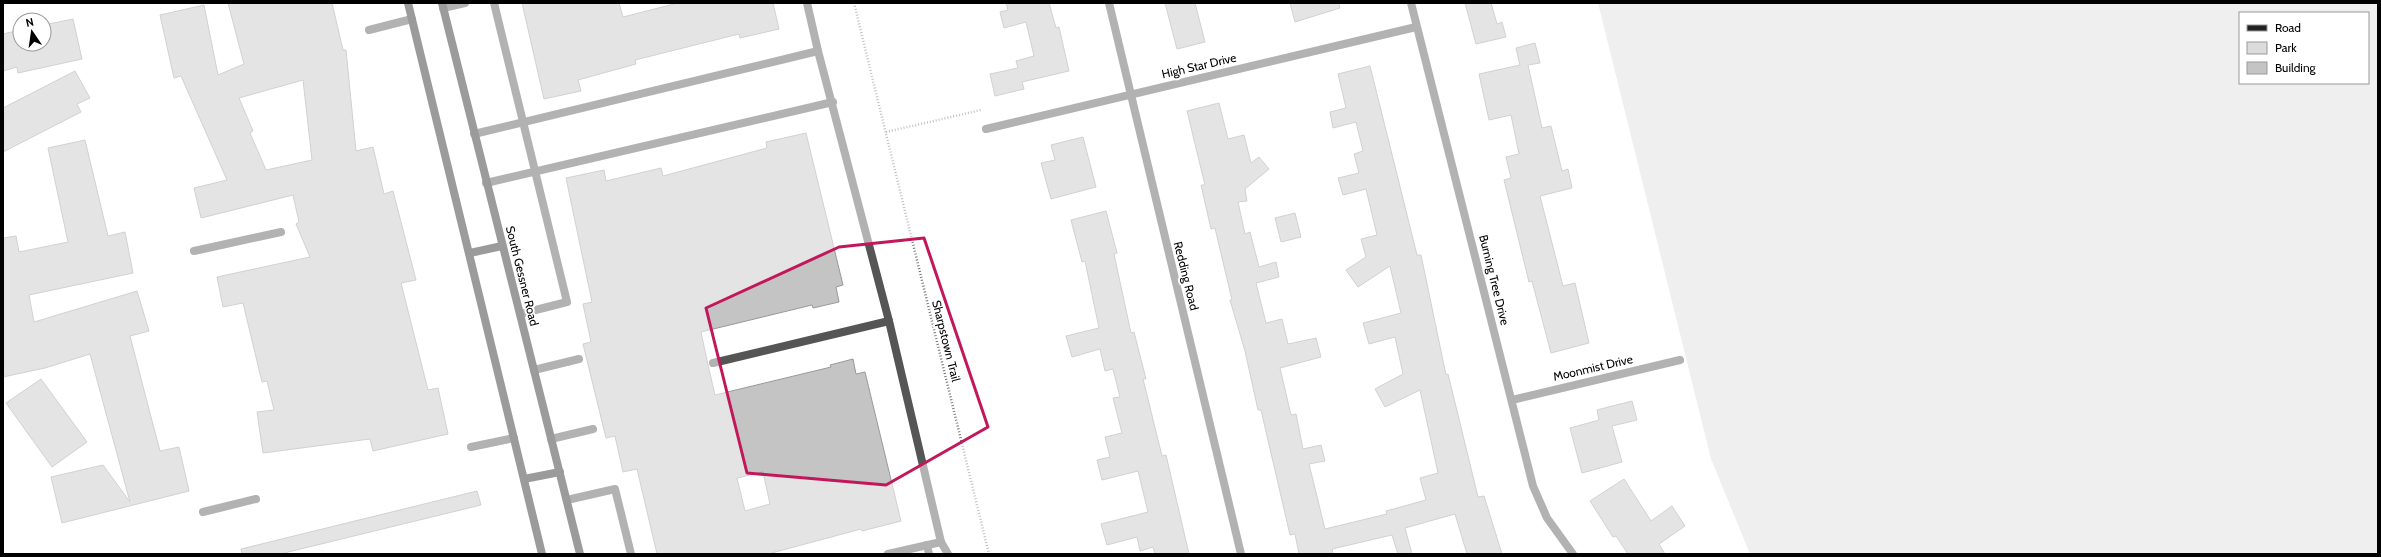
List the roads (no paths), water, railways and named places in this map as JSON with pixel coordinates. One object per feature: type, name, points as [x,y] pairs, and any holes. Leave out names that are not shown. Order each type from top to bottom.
[{"type":"main road","points":[[408,3],[542,554]]},
{"type":"main road","name":"South Gessner Road","points":[[443,5],[486,183],[580,554]]},
{"type":"main road","points":[[470,253],[502,246]]},
{"type":"main road","points":[[524,479],[560,472]]},
{"type":"street","points":[[443,5],[465,3]]},
{"type":"street","points":[[494,3],[567,302],[520,314]]},
{"type":"street","points":[[807,3],[818,51],[833,102],[889,321],[941,542],[948,554]]},
{"type":"street","name":"Redding Road","points":[[1109,3],[1241,554]]},
{"type":"street","name":"Burning Tree Drive","points":[[1411,3],[1533,486],[1547,518],[1573,554]]},
{"type":"street","points":[[369,30],[412,19]]},
{"type":"street","name":"High Star Drive","points":[[986,129],[1416,27]]},
{"type":"street","points":[[474,134],[818,51]]},
{"type":"street","points":[[486,183],[833,102]]},
{"type":"street","points":[[194,251],[281,232]]},
{"type":"street","points":[[712,363],[889,321]]},
{"type":"street","points":[[534,370],[579,359]]},
{"type":"street","name":"Moonmist Drive","points":[[1512,400],[1680,360]]},
{"type":"street","points":[[551,439],[594,429]]},
{"type":"street","points":[[471,448],[514,438]]},
{"type":"street","points":[[567,500],[615,489],[631,554]]},
{"type":"street","points":[[204,512],[256,499]]},
{"type":"street","points":[[888,554],[941,542]]},
{"type":"street","points":[[927,545],[929,554]]}]
